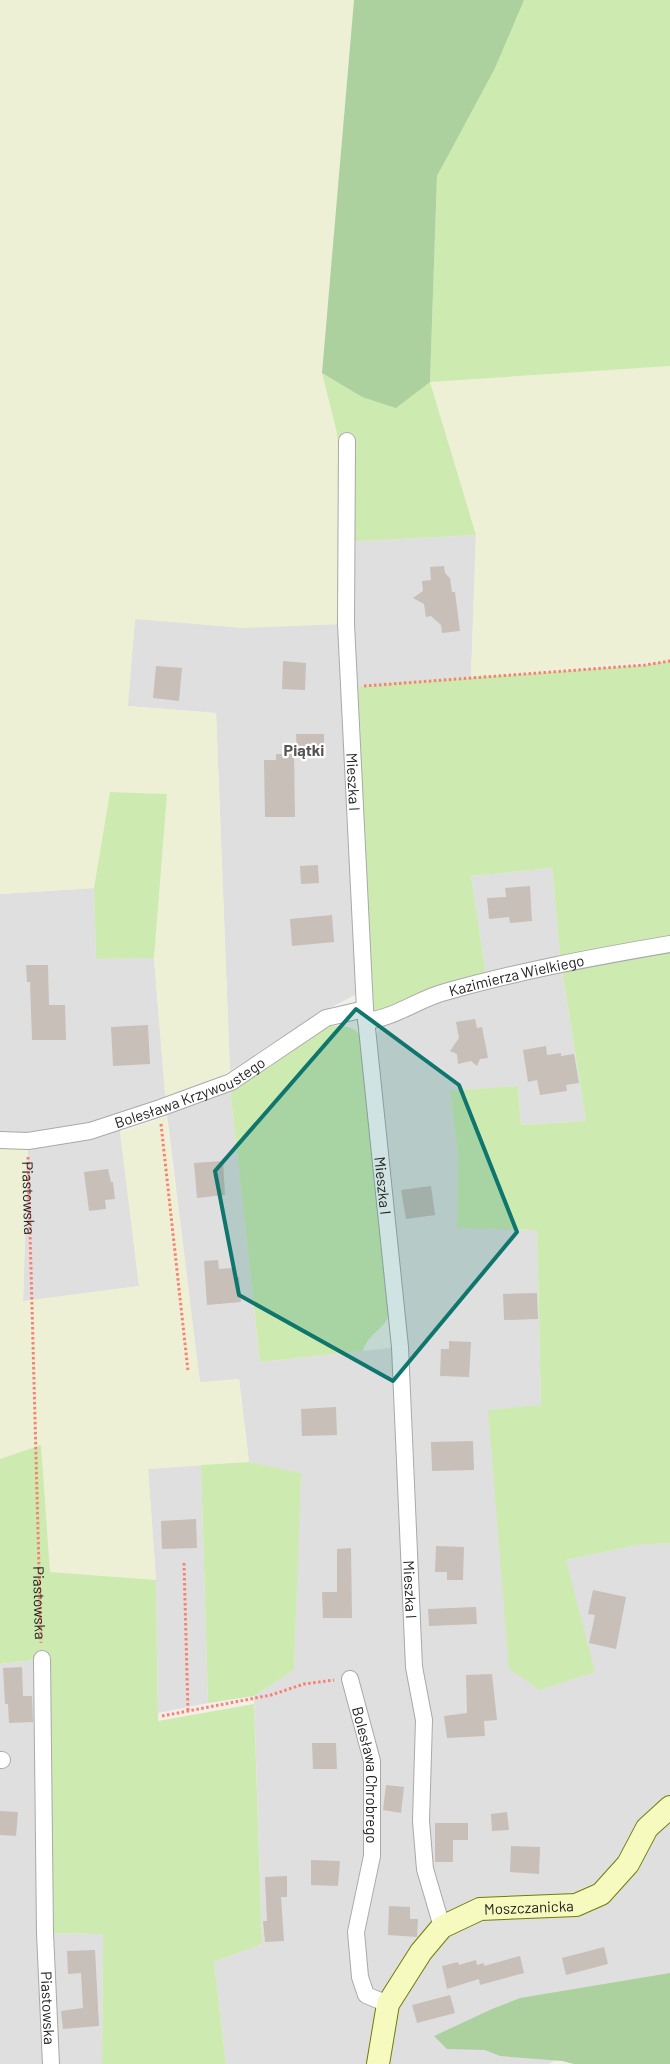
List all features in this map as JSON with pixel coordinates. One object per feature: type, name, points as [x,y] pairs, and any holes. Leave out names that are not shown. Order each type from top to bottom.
[{"type":"street","name":"Mieszka I","points":[[347,441],[346,624],[366,1015],[400,1347],[414,1668],[424,1720],[421,1821],[425,1869],[442,1927]]},
{"type":"street","name":"Kazimierza Wielkiego","points":[[366,1015],[381,1019],[443,992],[571,961],[670,944]]},
{"type":"street","name":"Bolesława Krzywoustego","points":[[0,1140],[28,1141],[90,1131],[160,1108],[231,1082],[326,1018],[366,1015]]},
{"type":"street","name":"Piastowska","points":[[42,1659],[45,1932],[51,2064]]},
{"type":"street","name":"Bolesława Chrobrego","points":[[350,1679],[372,1761],[372,1856],[356,1932],[360,1977],[366,1995],[388,2004]]},
{"type":"street","name":"Moszczanicka","points":[[378,2064],[388,2004],[421,1952],[442,1927],[480,1909],[576,1905],[601,1894],[628,1864],[647,1828],[670,1807]]},
{"type":"path","points":[[350,688],[406,682],[645,665],[670,661]]},
{"type":"path","points":[[160,1108],[188,1370]]},
{"type":"path","name":"Piastowska","points":[[28,1141],[42,1659]]},
{"type":"path","points":[[184,1563],[188,1711]]},
{"type":"path","points":[[162,1716],[271,1695],[304,1684],[350,1679]]},
{"type":"highlighted area","points":[[356,1009],[459,1085],[517,1232],[393,1381],[239,1295],[215,1171]]},
{"type":"shaded area","points":[[476,535],[471,677],[350,688],[357,994],[314,1016],[230,1071],[216,713],[127,706],[135,618],[244,628],[346,542]]},
{"type":"shaded area","points":[[552,868],[561,964],[586,1121],[521,1125],[518,1086],[450,1092],[458,1157],[457,1227],[537,1230],[541,1406],[489,1410],[566,1560],[637,1545],[670,1543],[670,1987],[549,2064],[226,2064],[214,1962],[262,1944],[254,1696],[294,1670],[300,1473],[249,1462],[239,1379],[200,1383],[166,1106],[230,1089],[260,1362],[400,1347],[376,1034],[383,1025],[487,981],[471,876]]},
{"type":"shaded area","points":[[94,888],[96,959],[154,958],[166,1106],[119,1121],[139,1286],[23,1302],[28,1142],[0,1140],[0,894]]},
{"type":"shaded area","points":[[201,1465],[208,1703],[158,1713],[156,1580],[148,1469]]},
{"type":"shaded area","points":[[42,1659],[45,1933],[103,1934],[102,2064],[0,2064],[0,1664]]},
{"type":"green space","points":[[0,0],[354,0],[322,373],[337,433],[346,542],[346,624],[244,628],[135,619],[128,706],[216,713],[230,1071],[166,1099],[154,958],[167,794],[110,792],[94,888],[0,894]]},
{"type":"green space","points":[[354,0],[524,0],[495,68],[437,176],[430,382],[396,408],[362,397],[322,373]]},
{"type":"green space","points":[[523,0],[670,0],[670,366],[430,382],[437,176]]},
{"type":"green space","points":[[670,366],[670,660],[471,677],[476,535],[430,382]]},
{"type":"green space","points":[[322,373],[362,397],[430,382],[476,535],[346,542],[337,433]]},
{"type":"green space","points":[[670,661],[670,1543],[637,1545],[566,1560],[595,1672],[540,1690],[509,1669],[488,1410],[541,1405],[537,1230],[457,1228],[458,1157],[450,1091],[518,1086],[521,1125],[586,1121],[561,964],[552,868],[471,876],[487,981],[381,1019],[365,1009],[349,688],[645,665]]},
{"type":"green space","points":[[110,792],[167,794],[154,958],[96,959],[94,888]]},
{"type":"green space","points":[[330,1026],[344,1026],[352,1029],[362,1039],[389,1315],[383,1325],[368,1340],[363,1351],[260,1362],[230,1089],[312,1031]]},
{"type":"green space","points":[[166,1117],[200,1382],[239,1379],[249,1462],[148,1469],[156,1580],[50,1572],[41,1445],[0,1459],[0,1140],[28,1141],[23,1301],[139,1286],[120,1133]]},
{"type":"green space","points":[[41,1445],[50,1572],[156,1580],[158,1721],[254,1704],[262,1944],[214,1962],[226,2064],[102,2064],[103,1934],[45,1933],[41,1659],[0,1664],[0,1459]]},
{"type":"green space","points":[[249,1462],[301,1473],[294,1670],[254,1696],[208,1703],[201,1465]]},
{"type":"green space","points":[[670,1973],[670,2064],[574,2064],[562,2061],[500,2056],[485,2050],[447,2049],[434,2036],[520,1998]]},
{"type":"building","points":[[444,566],[445,573],[450,578],[452,592],[455,592],[460,631],[442,633],[441,625],[431,616],[426,617],[424,604],[413,598],[423,591],[422,581],[431,580],[430,567]]},
{"type":"building","points":[[283,661],[306,663],[305,690],[282,689]]},
{"type":"building","points":[[156,666],[182,668],[179,701],[153,698]]},
{"type":"building","points":[[296,734],[324,734],[324,751],[297,752]]},
{"type":"building","points":[[276,754],[294,754],[295,817],[265,817],[264,760],[276,760]]},
{"type":"building","points":[[318,865],[319,883],[301,884],[300,866]]},
{"type":"building","points":[[530,886],[532,921],[510,923],[509,917],[489,919],[487,898],[506,897],[505,888]]},
{"type":"building","points":[[332,915],[334,942],[292,946],[290,919]]},
{"type":"building","points":[[26,965],[48,965],[49,1005],[65,1005],[66,1040],[32,1040],[30,982],[27,982]]},
{"type":"building","points":[[475,1019],[477,1028],[482,1027],[488,1058],[480,1059],[477,1066],[471,1061],[458,1064],[457,1054],[450,1051],[459,1038],[456,1022]]},
{"type":"building","points":[[148,1025],[150,1064],[113,1066],[111,1027]]},
{"type":"building","points":[[546,1046],[547,1055],[561,1053],[561,1056],[574,1054],[579,1083],[566,1085],[567,1091],[540,1095],[537,1080],[528,1082],[523,1050]]},
{"type":"building","points":[[223,1161],[225,1195],[197,1198],[194,1163]]},
{"type":"building","points":[[108,1169],[111,1182],[113,1182],[115,1199],[105,1200],[106,1209],[89,1211],[84,1172]]},
{"type":"building","points":[[431,1186],[435,1215],[406,1219],[401,1190]]},
{"type":"building","points":[[218,1260],[219,1269],[233,1268],[234,1278],[239,1277],[241,1302],[207,1305],[204,1261]]},
{"type":"building","points":[[537,1293],[538,1319],[504,1320],[503,1294]]},
{"type":"building","points":[[449,1341],[471,1342],[469,1377],[440,1376],[441,1349],[449,1349]]},
{"type":"building","points":[[336,1407],[337,1435],[302,1436],[301,1409]]},
{"type":"building","points":[[473,1441],[474,1470],[432,1471],[431,1442]]},
{"type":"building","points":[[196,1519],[197,1548],[162,1549],[161,1521]]},
{"type":"building","points":[[436,1546],[464,1547],[463,1580],[447,1580],[447,1572],[435,1572]]},
{"type":"building","points":[[351,1548],[352,1618],[323,1618],[322,1592],[337,1592],[337,1549]]},
{"type":"building","points":[[593,1590],[626,1597],[616,1649],[589,1643],[595,1615],[588,1614]]},
{"type":"building","points":[[476,1607],[477,1624],[429,1626],[428,1609]]},
{"type":"building","points":[[22,1667],[23,1696],[32,1696],[33,1722],[9,1723],[8,1704],[5,1704],[3,1668]]},
{"type":"building","points":[[492,1674],[497,1720],[484,1721],[485,1736],[447,1738],[444,1716],[467,1713],[466,1675]]},
{"type":"building","points":[[312,1743],[336,1743],[337,1769],[313,1769]]},
{"type":"building","points":[[386,1785],[404,1787],[401,1813],[383,1810]]},
{"type":"building","points":[[0,1811],[18,1812],[16,1836],[0,1835]]},
{"type":"building","points":[[507,1812],[509,1830],[492,1831],[491,1814]]},
{"type":"building","points":[[435,1823],[468,1823],[468,1840],[453,1840],[453,1862],[435,1862]]},
{"type":"building","points":[[511,1846],[540,1847],[539,1874],[510,1872]]},
{"type":"building","points":[[311,1860],[340,1861],[338,1886],[311,1885]]},
{"type":"building","points":[[287,1876],[287,1897],[281,1897],[284,1941],[265,1942],[263,1921],[267,1921],[265,1877]]},
{"type":"building","points":[[389,1906],[410,1907],[410,1919],[418,1919],[417,1937],[388,1935]]},
{"type":"building","points":[[604,1947],[608,1964],[566,1975],[562,1958]]},
{"type":"building","points":[[95,1950],[99,2026],[63,2029],[61,2011],[83,2008],[81,1973],[68,1974],[67,1951]]},
{"type":"building","points":[[520,1956],[524,1973],[480,1985],[479,1979],[447,1989],[442,1966],[458,1962],[459,1965],[476,1960],[477,1965],[484,1963],[484,1966]]},
{"type":"building","points":[[450,1995],[455,2013],[417,2023],[412,2005]]},
{"type":"district","name":"Piątki","points":[[304,749]]}]
